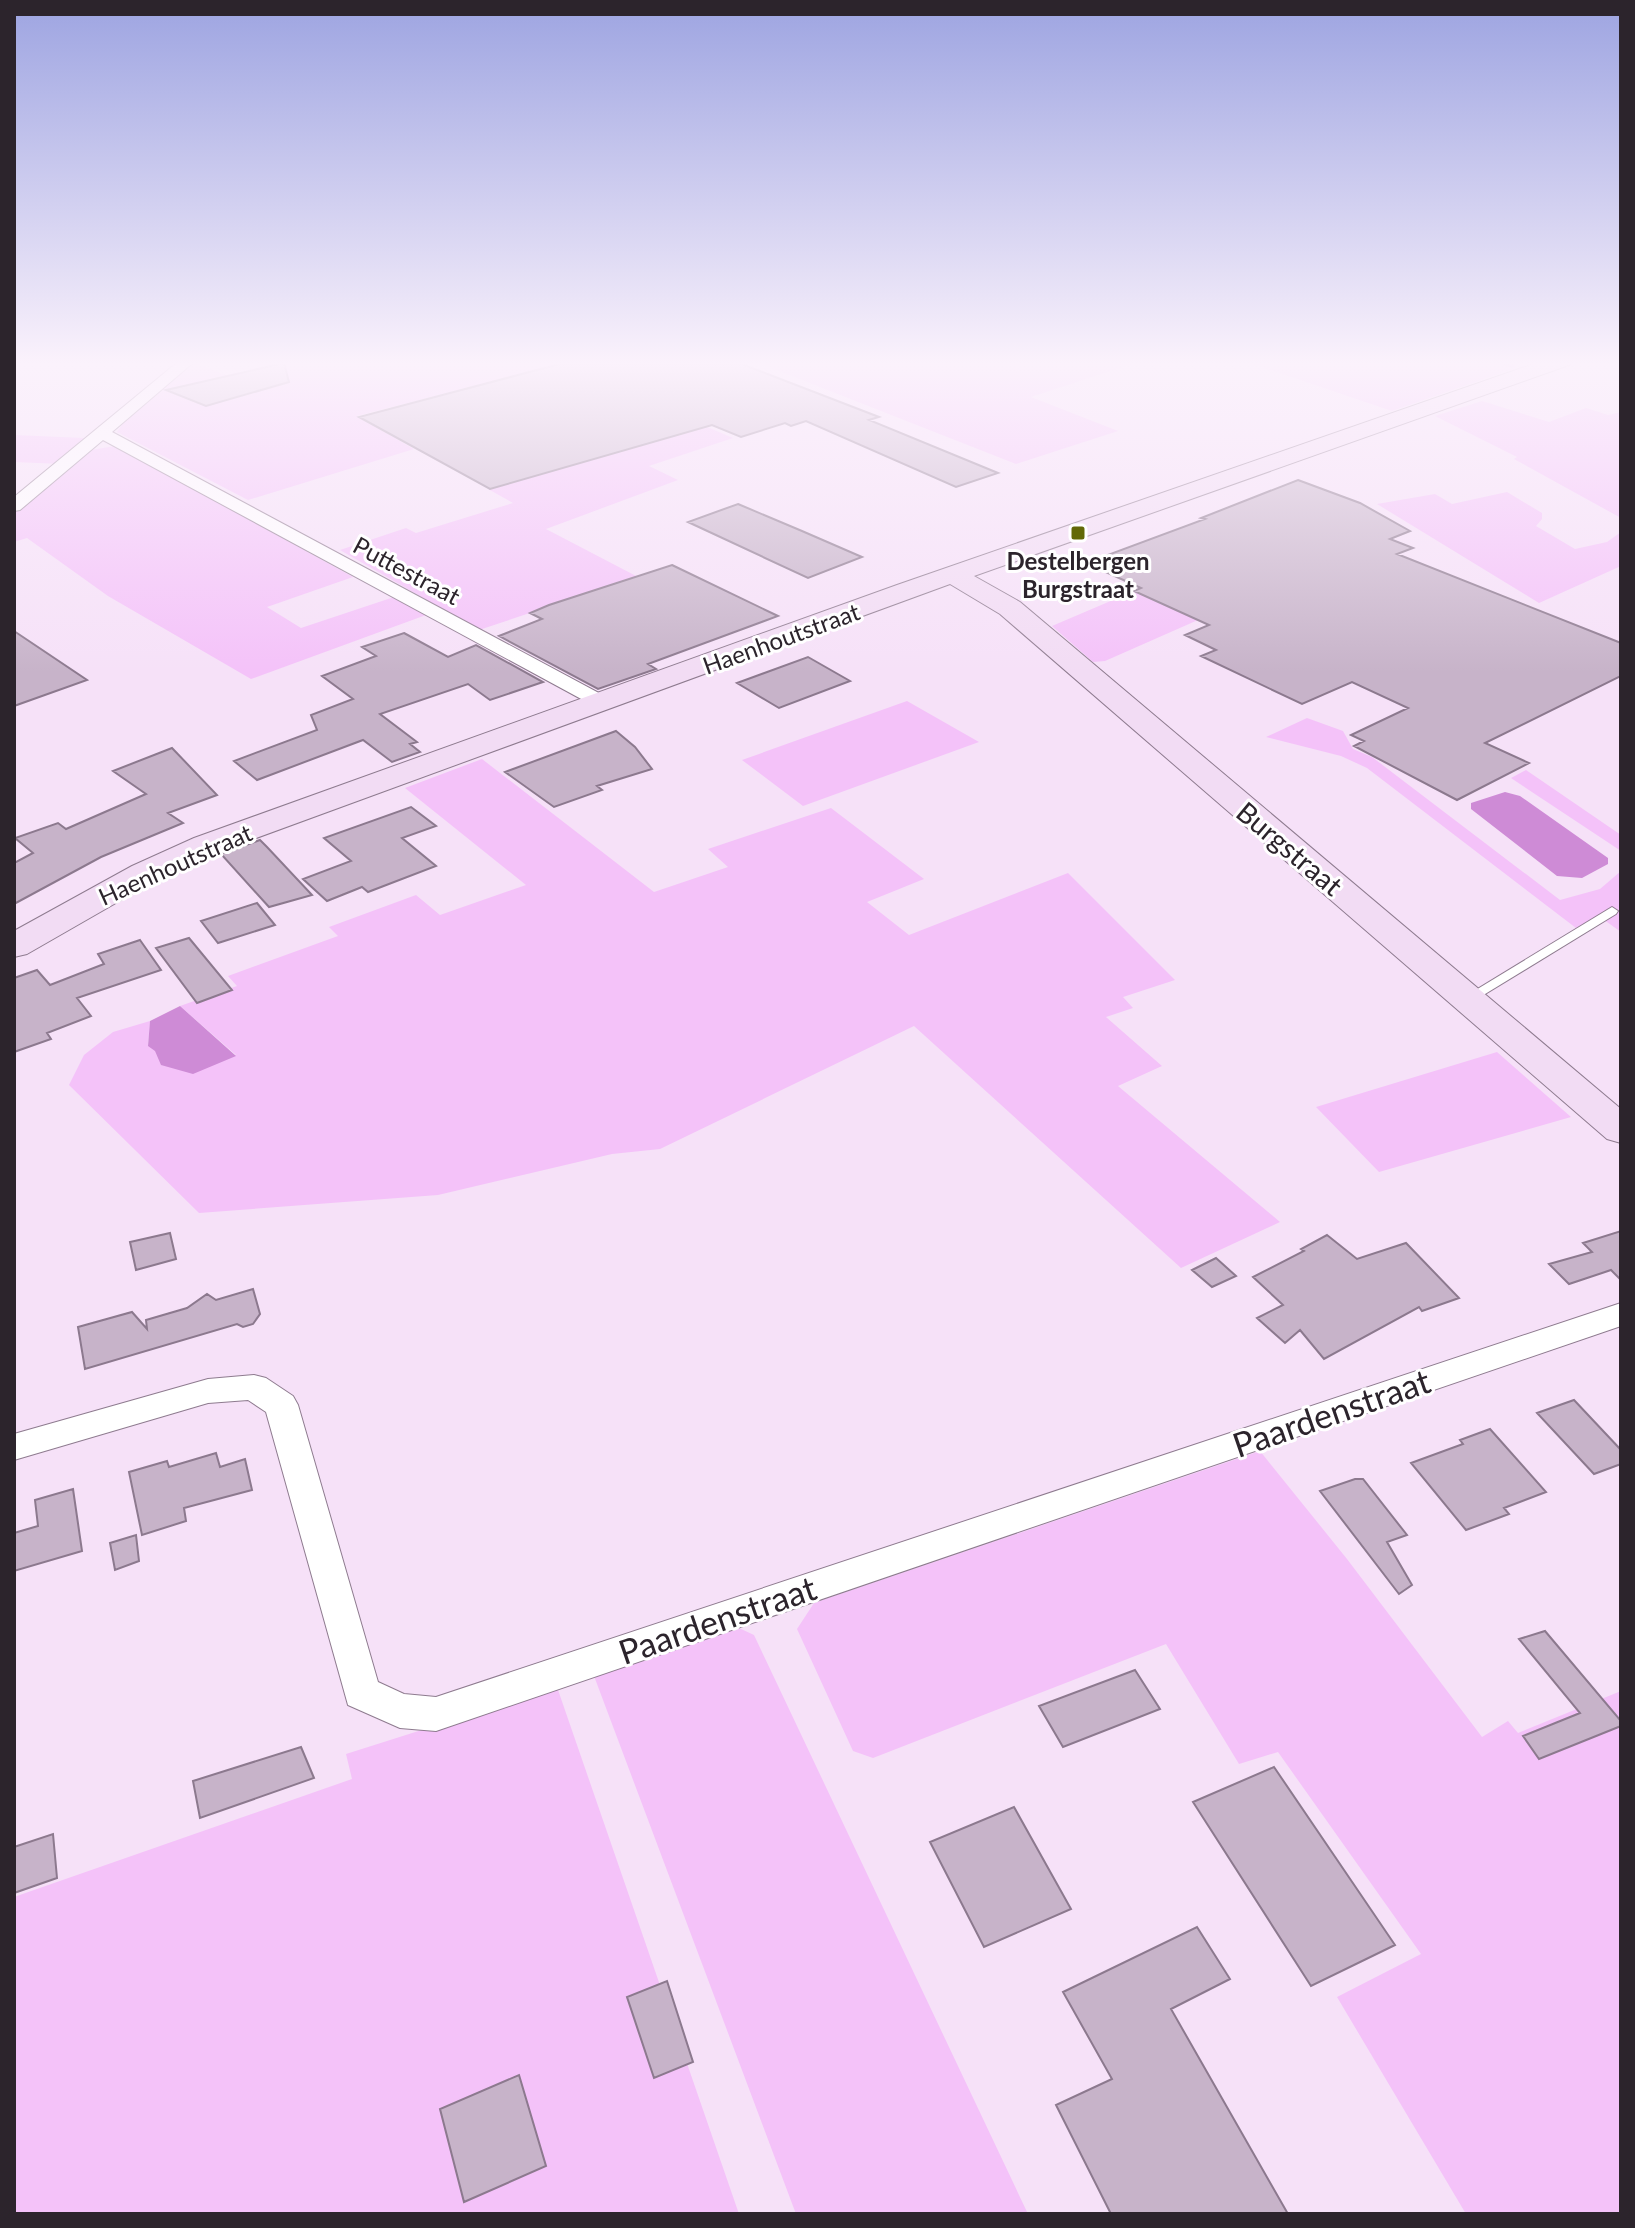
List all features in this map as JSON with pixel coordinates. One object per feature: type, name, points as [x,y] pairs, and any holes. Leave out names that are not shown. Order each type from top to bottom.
[{"type":"street","points":[[14,506],[65,465]]},
{"type":"street","name":"Puttestraat","points":[[161,465],[603,703]]},
{"type":"street","name":"Haenhoutstraat","points":[[14,946],[134,878],[206,845],[1266,465]]},
{"type":"street","name":"Burgstraat","points":[[953,575],[1010,608],[1621,1130]]},
{"type":"street","name":"Paardenstraat","points":[[14,1447],[208,1391],[254,1387],[281,1405],[362,1693],[400,1711],[436,1714],[1621,1314]]},
{"type":"lane","points":[[1467,999],[1612,911]]},
{"type":"shaded area","points":[[72,465],[149,465],[353,577],[267,607],[301,628],[394,597],[426,615],[251,679],[108,596],[27,538],[14,542],[14,512]]},
{"type":"shaded area","points":[[181,465],[362,465],[248,500]]},
{"type":"shaded area","points":[[571,465],[652,465],[649,466],[678,480],[546,529],[638,577],[479,630],[340,550],[406,528],[416,533],[513,503],[488,489]]},
{"type":"shaded area","points":[[1525,465],[1621,465],[1621,518]]},
{"type":"shaded area","points":[[1507,492],[1542,513],[1542,519],[1536,526],[1575,549],[1607,542],[1621,532],[1621,566],[1539,603],[1377,504],[1435,494],[1452,504]]},
{"type":"shaded area","points":[[1134,591],[1198,620],[1105,661],[1093,662],[1052,626]]},
{"type":"shaded area","points":[[907,701],[979,742],[803,806],[742,760]]},
{"type":"shaded area","points":[[1307,718],[1343,731],[1353,749],[1372,757],[1560,900],[1600,889],[1621,871],[1621,932],[1600,917],[1576,928],[1367,768],[1341,756],[1266,737]]},
{"type":"shaded area","points":[[482,759],[654,892],[728,867],[708,849],[831,808],[924,879],[867,902],[909,935],[1068,873],[1175,980],[1123,997],[1133,1008],[1106,1017],[1162,1066],[1118,1086],[1280,1222],[1181,1268],[914,1026],[660,1149],[612,1154],[438,1195],[199,1213],[69,1085],[84,1055],[113,1032],[150,1021],[148,1045],[236,1055],[180,1006],[237,986],[228,976],[338,936],[329,927],[416,895],[440,915],[526,885],[405,788]]},
{"type":"shaded area","points":[[1526,770],[1621,835],[1621,851],[1511,778]]},
{"type":"shaded area","points":[[1505,792],[1520,796],[1608,858],[1608,864],[1582,878],[1557,876],[1471,809],[1471,803]]},
{"type":"shaded area","points":[[180,1006],[236,1056],[193,1074],[161,1065],[155,1051],[148,1046],[150,1021]]},
{"type":"shaded area","points":[[1497,1052],[1571,1117],[1379,1172],[1316,1107]]},
{"type":"shaded area","points":[[1260,1451],[1347,1559],[1482,1737],[1508,1721],[1518,1733],[1621,1691],[1621,2214],[1466,2214],[1337,1997],[1421,1954],[1278,1752],[1239,1764],[1166,1644],[873,1758],[853,1751],[797,1629],[814,1603]]},
{"type":"shaded area","points":[[739,1628],[754,1635],[1028,2214],[796,2214],[594,1676]]},
{"type":"shaded area","points":[[557,1687],[739,2214],[14,2214],[14,1897],[352,1779],[346,1754]]},
{"type":"building","points":[[446,465],[573,465],[490,489]]},
{"type":"building","points":[[906,465],[978,465],[998,473],[956,487]]},
{"type":"building","points":[[1298,480],[1360,503],[1410,531],[1390,539],[1413,548],[1397,554],[1621,643],[1621,676],[1485,743],[1529,763],[1457,800],[1354,746],[1364,741],[1351,735],[1408,708],[1352,682],[1302,704],[1201,656],[1216,650],[1185,635],[1209,625],[1134,591],[1141,588],[1086,563],[1205,519],[1201,518]]},
{"type":"building","points":[[738,504],[862,557],[808,578],[688,522]]},
{"type":"building","points":[[672,565],[778,616],[648,664],[656,669],[598,689],[499,636],[542,619],[530,613],[549,605]]},
{"type":"building","points":[[14,631],[87,680],[14,706]]},
{"type":"building","points":[[404,633],[448,657],[476,645],[543,682],[490,700],[468,684],[380,714],[417,742],[410,744],[420,752],[392,762],[363,740],[257,780],[234,761],[317,730],[311,715],[353,699],[322,676],[376,656],[362,647]]},
{"type":"building","points":[[808,657],[850,681],[779,708],[737,683]]},
{"type":"building","points":[[616,731],[635,747],[652,769],[597,786],[602,790],[554,807],[505,772]]},
{"type":"building","points":[[172,748],[217,795],[168,813],[183,823],[101,857],[14,904],[14,863],[33,853],[15,838],[58,823],[66,829],[146,794],[113,771]]},
{"type":"building","points":[[411,807],[436,826],[402,838],[436,866],[368,892],[362,887],[327,901],[303,879],[351,861],[324,838]]},
{"type":"building","points":[[260,840],[312,895],[269,907],[221,854]]},
{"type":"building","points":[[257,903],[275,925],[218,943],[201,921]]},
{"type":"building","points":[[189,938],[232,990],[197,1003],[156,948]]},
{"type":"building","points":[[140,940],[161,970],[77,998],[91,1016],[47,1033],[51,1039],[14,1052],[14,978],[37,970],[50,985],[104,964],[98,954]]},
{"type":"building","points":[[1621,1231],[1621,1280],[1611,1270],[1569,1284],[1549,1264],[1592,1252],[1583,1243]]},
{"type":"building","points":[[170,1233],[176,1259],[136,1270],[130,1242]]},
{"type":"building","points":[[1327,1235],[1357,1259],[1406,1243],[1459,1298],[1422,1311],[1419,1307],[1324,1359],[1300,1330],[1285,1343],[1257,1318],[1283,1305],[1253,1277],[1304,1251],[1301,1249]]},
{"type":"building","points":[[1216,1258],[1236,1276],[1212,1287],[1192,1270]]},
{"type":"building","points":[[253,1289],[260,1314],[253,1324],[243,1327],[237,1324],[85,1369],[78,1327],[132,1312],[147,1329],[146,1320],[187,1308],[207,1294],[216,1300]]},
{"type":"building","points":[[1574,1400],[1621,1450],[1621,1464],[1594,1474],[1537,1413]]},
{"type":"building","points":[[1490,1429],[1546,1492],[1504,1508],[1509,1514],[1466,1530],[1411,1463],[1463,1444],[1460,1440]]},
{"type":"building","points":[[216,1453],[220,1467],[245,1459],[252,1490],[184,1508],[186,1521],[142,1535],[129,1472],[167,1461],[169,1467]]},
{"type":"building","points":[[1363,1479],[1407,1535],[1387,1542],[1412,1585],[1399,1594],[1320,1491]]},
{"type":"building","points":[[73,1489],[82,1551],[14,1571],[14,1533],[38,1526],[35,1500]]},
{"type":"building","points":[[136,1535],[139,1561],[115,1570],[110,1543]]},
{"type":"building","points":[[1545,1631],[1621,1721],[1621,1726],[1539,1759],[1523,1736],[1580,1713],[1519,1639]]},
{"type":"building","points":[[1135,1670],[1160,1709],[1063,1747],[1039,1706]]},
{"type":"building","points":[[301,1747],[314,1778],[200,1818],[193,1781]]},
{"type":"building","points":[[1274,1767],[1395,1945],[1311,1986],[1193,1802]]},
{"type":"building","points":[[1014,1807],[1071,1909],[984,1947],[930,1842]]},
{"type":"building","points":[[53,1834],[57,1878],[14,1893],[14,1847]]},
{"type":"building","points":[[1197,1927],[1230,1979],[1171,2009],[1288,2214],[1111,2214],[1056,2105],[1112,2079],[1063,1992]]},
{"type":"building","points":[[667,1981],[693,2062],[654,2078],[627,1997]]},
{"type":"building","points":[[519,2075],[546,2166],[464,2202],[440,2109]]},
{"type":"place","name":"Destelbergen Burgstraat","points":[[1078,533]]}]
